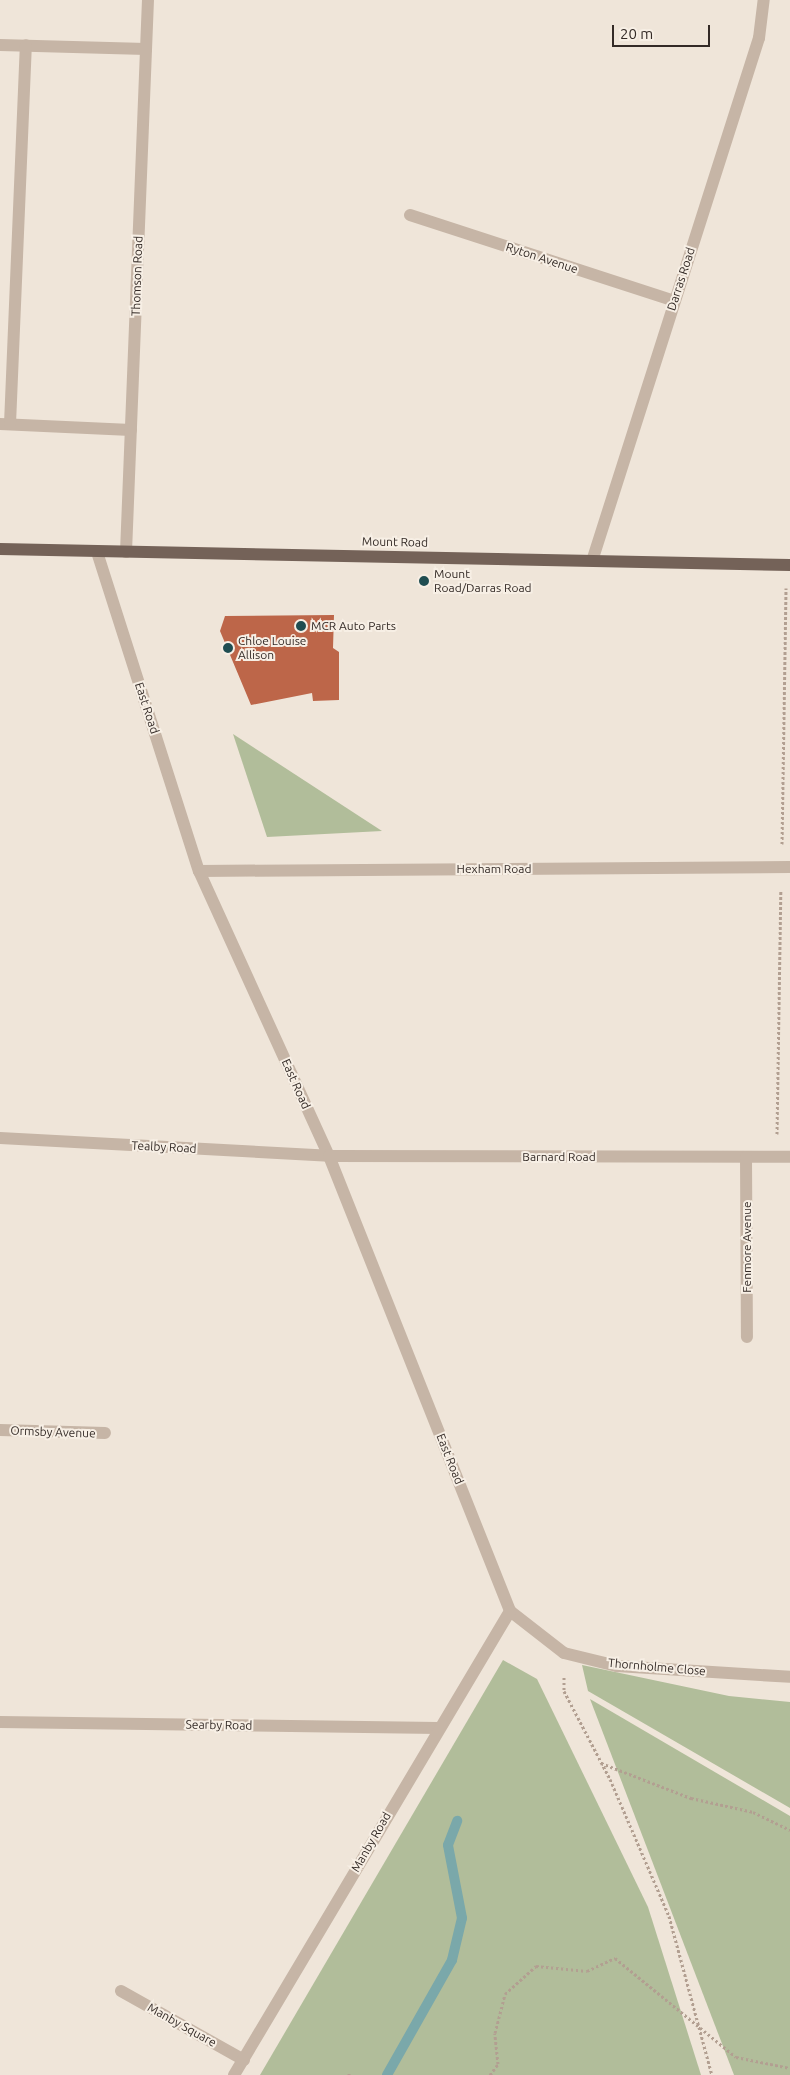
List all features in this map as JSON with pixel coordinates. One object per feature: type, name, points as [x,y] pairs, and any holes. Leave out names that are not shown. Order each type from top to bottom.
[{"type":"main road","name":"Mount Road","points":[[0,549],[97,552],[593,558],[790,565]]},
{"type":"street","name":"Thomson Road","points":[[126,552],[148,0]]},
{"type":"street","name":"Darras Road","points":[[593,558],[759,38],[764,0]]},
{"type":"street","points":[[0,44],[146,49]]},
{"type":"street","points":[[26,46],[5,424],[131,430]]},
{"type":"street","name":"Ryton Avenue","points":[[410,215],[674,300]]},
{"type":"street","name":"East Road","points":[[97,552],[199,871],[329,1156],[510,1611]]},
{"type":"street","name":"Hexham Road","points":[[199,871],[790,867]]},
{"type":"street","name":"Tealby Road","points":[[0,1138],[329,1156]]},
{"type":"street","name":"Barnard Road","points":[[329,1156],[790,1157]]},
{"type":"street","name":"Fenmore Avenue","points":[[746,1157],[747,1337]]},
{"type":"street","name":"Ormsby Avenue","points":[[0,1430],[106,1433]]},
{"type":"street","name":"Thornholme Close","points":[[510,1611],[564,1653],[617,1666],[790,1677]]},
{"type":"street","name":"Manby Road","points":[[234,2075],[438,1728],[510,1611]]},
{"type":"street","name":"Searby Road","points":[[0,1722],[438,1728]]},
{"type":"street","name":"Manby Square","points":[[121,1991],[244,2060]]},
{"type":"path","points":[[564,1653],[564,1691],[601,1763],[668,1916],[712,2075]]},
{"type":"path","points":[[601,1763],[691,1798],[753,1812],[790,1830]]},
{"type":"path","points":[[490,2075],[498,2064],[495,2033],[505,1994],[536,1966],[586,1972],[615,1958],[699,2030],[736,2057],[790,2068]]},
{"type":"green space","points":[[233,734],[382,831],[267,837]]},
{"type":"green space","points":[[503,1660],[537,1679],[648,1907],[701,2075],[260,2075]]},
{"type":"green space","points":[[582,1665],[729,1696],[790,1702],[790,1808],[588,1691]]},
{"type":"green space","points":[[590,1699],[790,1816],[790,2075],[734,2075]]},
{"type":"building","points":[[334,615],[333,648],[339,652],[339,700],[313,701],[312,693],[251,705],[220,631],[225,616]]},
{"type":"waterway","points":[[387,2075],[452,1960],[462,1918],[448,1845],[457,1821]]},
{"type":"place","name":"Mount Road/Darras Road","points":[[424,581]]},
{"type":"place","name":"MCR Auto Parts","points":[[301,626]]},
{"type":"place","name":"Chloe Louise Allison","points":[[228,648]]}]
